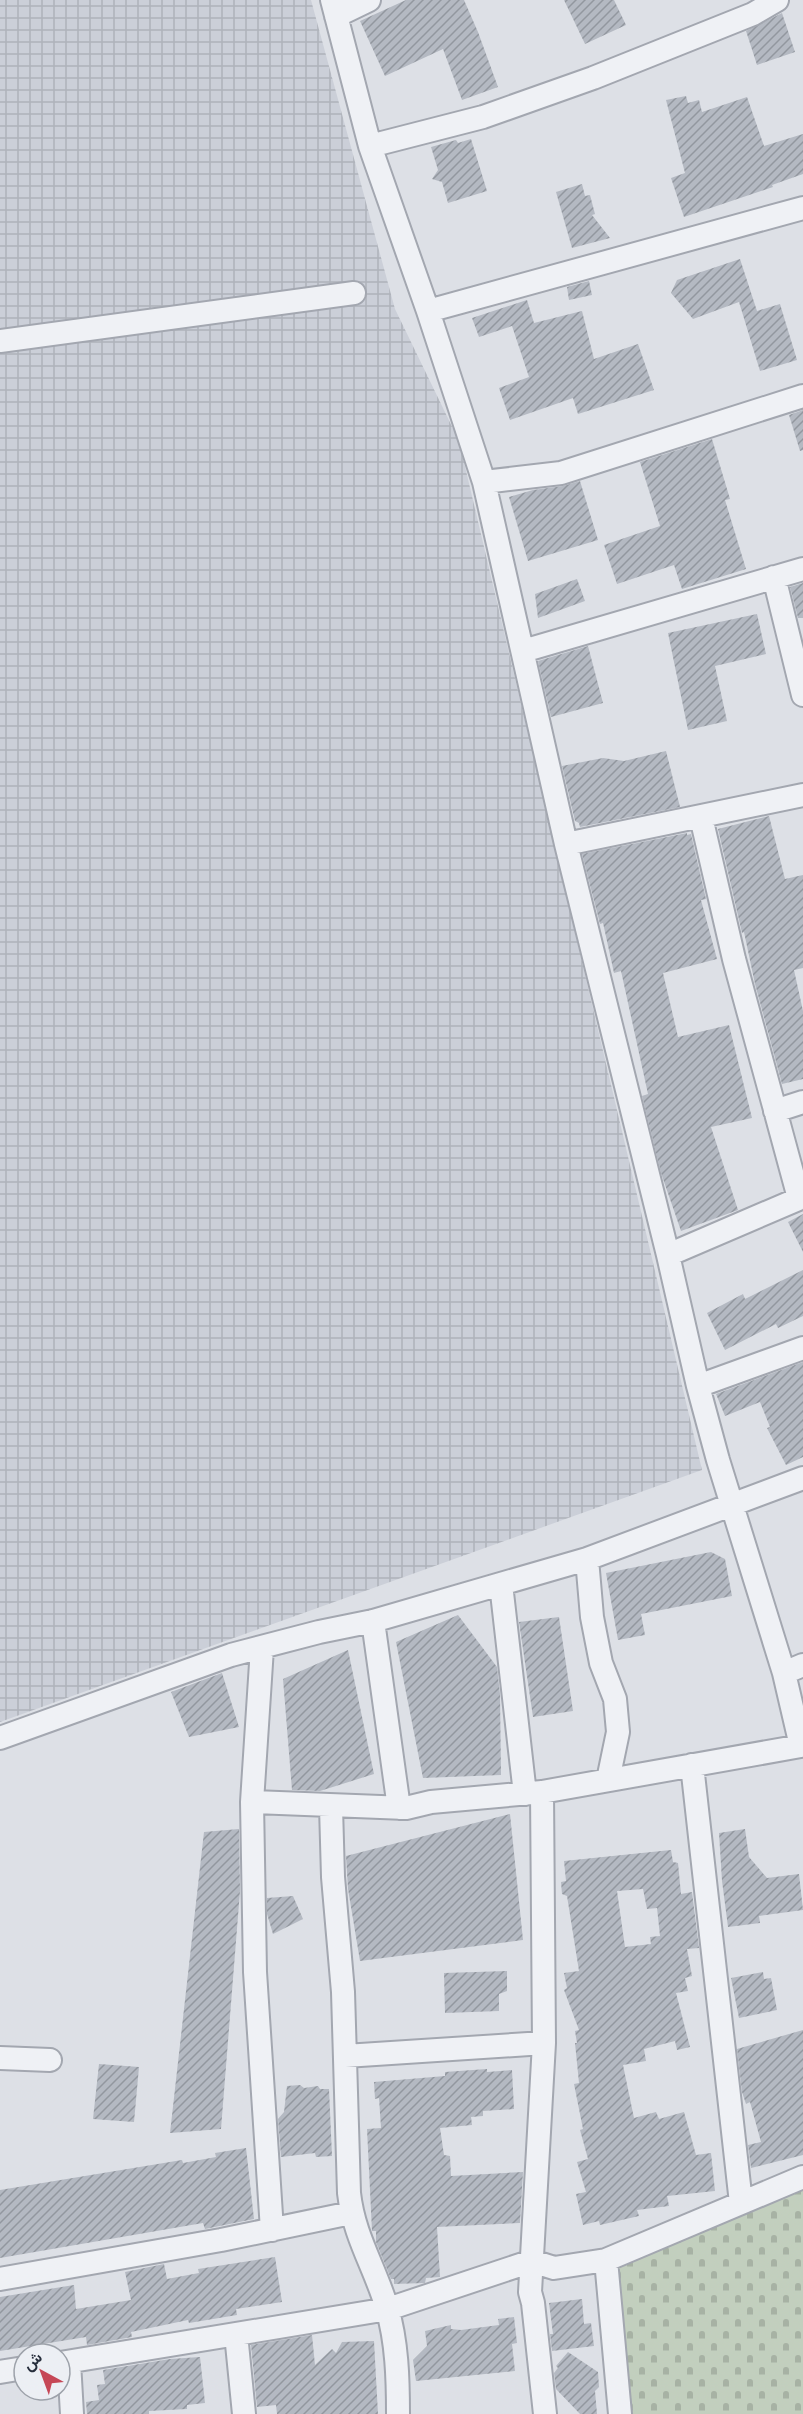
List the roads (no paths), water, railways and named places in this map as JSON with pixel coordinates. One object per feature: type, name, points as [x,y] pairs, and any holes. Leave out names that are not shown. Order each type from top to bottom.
[{"type":"street","points":[[252,1802],[399,1808],[431,1802],[533,1793],[692,1765],[802,1749],[793,1669],[732,1506],[698,1386],[668,1255],[566,844],[484,482],[428,311],[370,146],[334,8],[369,0]]},
{"type":"street","points":[[370,146],[483,117],[593,78],[753,14],[777,0]]},
{"type":"street","points":[[428,311],[803,208]]},
{"type":"street","points":[[0,341],[354,293]]},
{"type":"street","points":[[484,482],[561,473],[803,396]]},
{"type":"street","points":[[523,651],[803,569]]},
{"type":"street","points":[[774,577],[803,695]]},
{"type":"street","points":[[566,844],[803,795]]},
{"type":"street","points":[[668,1255],[801,1198],[775,1112],[734,959],[701,817]]},
{"type":"street","points":[[775,1112],[803,1102]]},
{"type":"street","points":[[698,1386],[803,1348]]},
{"type":"street","points":[[0,1738],[231,1655],[373,1621],[587,1559],[803,1478]]},
{"type":"street","points":[[587,1559],[592,1617],[601,1663],[615,1699],[618,1732],[608,1780]]},
{"type":"street","points":[[501,1584],[533,1793],[544,2043],[530,2292],[545,2414]]},
{"type":"street","points":[[373,1621],[399,1808]]},
{"type":"street","points":[[262,1648],[252,1802],[255,1972],[272,2230]]},
{"type":"street","points":[[692,1765],[741,2203]]},
{"type":"street","points":[[332,1807],[333,1877],[343,1992],[351,2213],[360,2243],[378,2281],[387,2309],[396,2349],[398,2414]]},
{"type":"street","points":[[345,2056],[544,2043]]},
{"type":"street","points":[[0,2058],[50,2060]]},
{"type":"street","points":[[72,2361],[387,2309],[532,2261],[554,2268],[606,2260],[803,2177]]},
{"type":"street","points":[[0,2279],[272,2230],[351,2213]]},
{"type":"street","points":[[606,2260],[621,2414]]},
{"type":"street","points":[[236,2334],[244,2414]]}]
